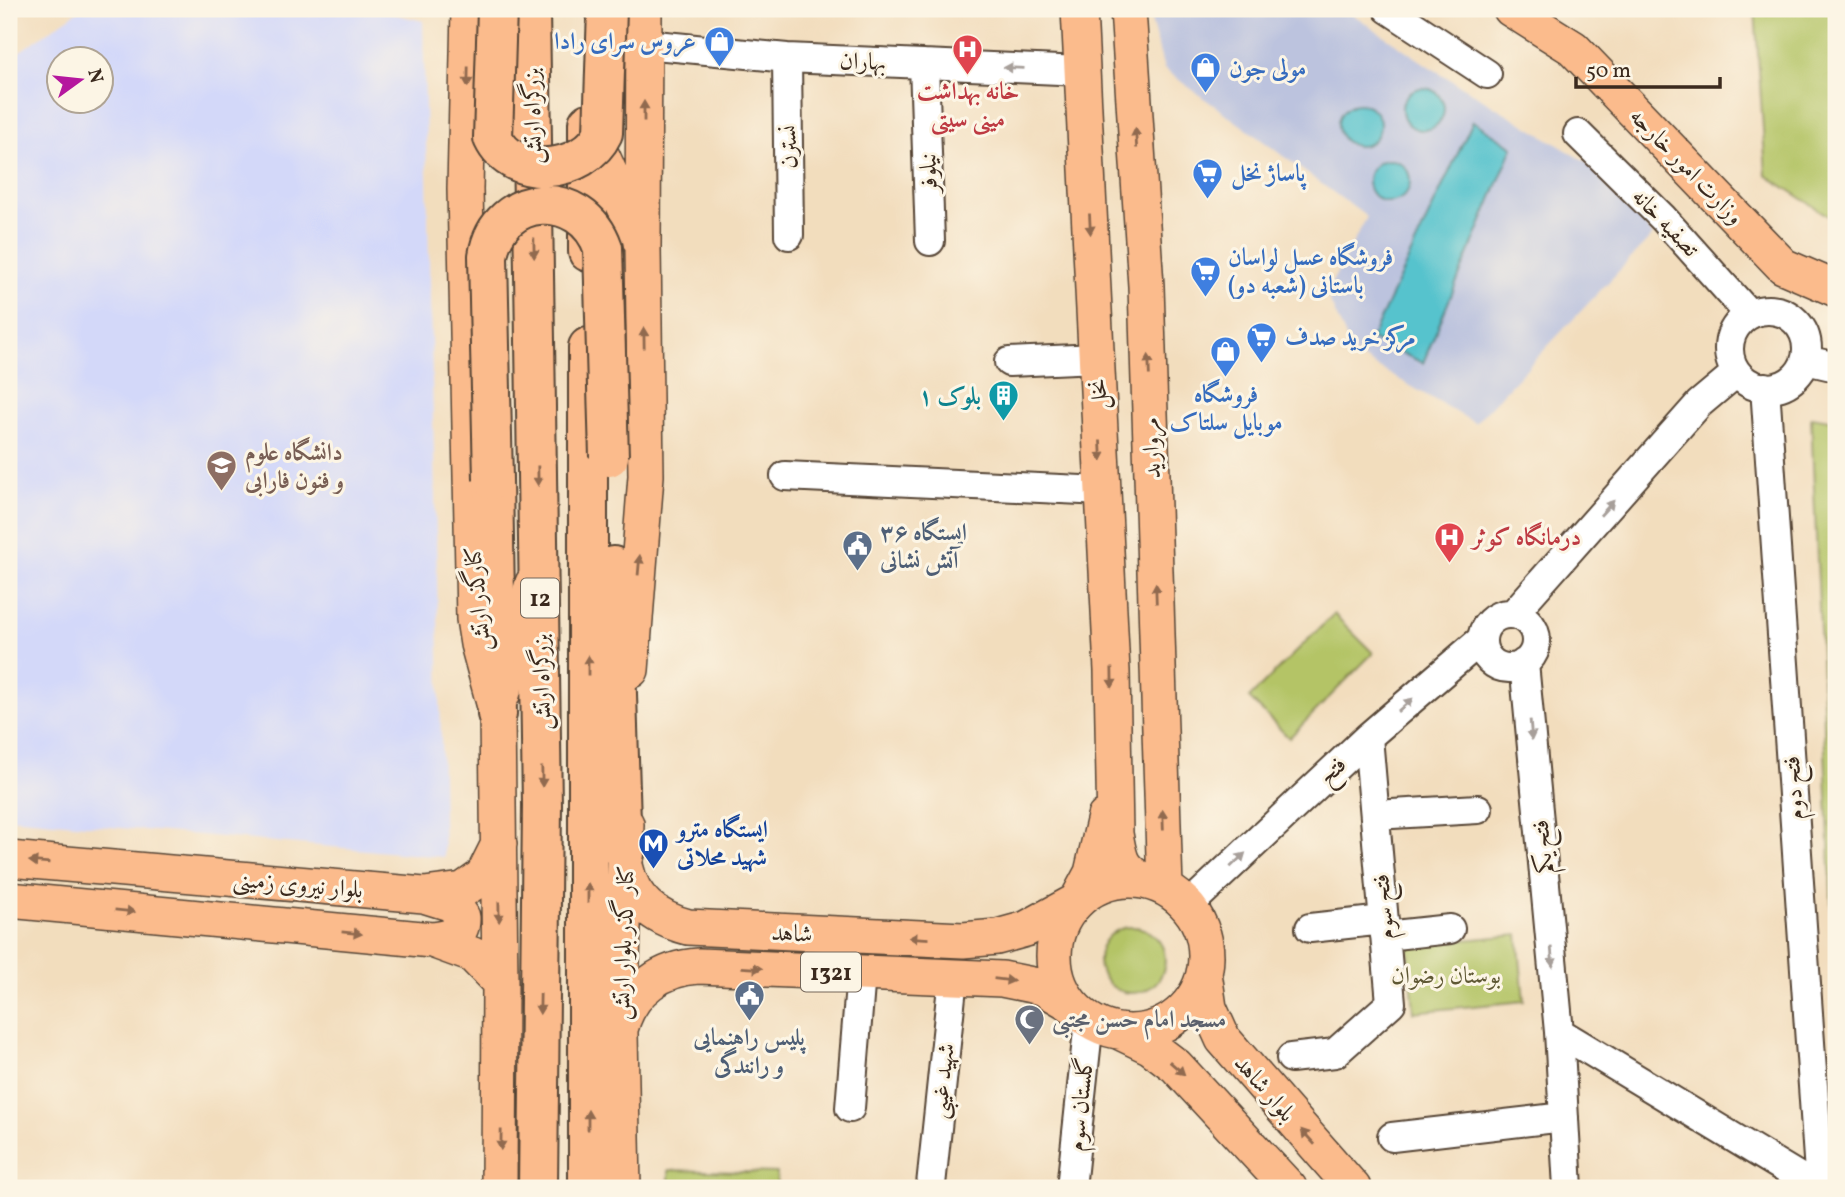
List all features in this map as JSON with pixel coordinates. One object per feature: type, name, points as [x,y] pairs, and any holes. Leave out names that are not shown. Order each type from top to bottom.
[{"type":"highway","points":[[497,9],[493,138],[499,150],[523,164],[539,168],[571,163],[590,152],[603,133],[607,9]]},
{"type":"highway","name":"بزرگراه ارتش","points":[[530,9],[542,805],[538,1182]]},
{"type":"highway","name":"بزرگراه ارتش","points":[[588,1188],[589,9]]},
{"type":"highway","points":[[497,714],[488,256],[490,243],[504,220],[532,206],[559,205],[574,211],[595,230],[603,248],[621,822],[625,854]]},
{"type":"main road","name":"کنارگذر ارتش","points":[[469,9],[465,188],[474,619],[497,714],[499,1188]]},
{"type":"main road","points":[[625,854],[632,646],[646,476],[644,9]]},
{"type":"main road","name":"نخل","points":[[1079,9],[1112,671],[1113,779]]},
{"type":"main road","name":"مروارید","points":[[1128,9],[1146,286],[1166,892]]},
{"type":"main road","name":"وزارت امور خارجه","points":[[1511,9],[1573,48],[1783,266],[1836,289]]},
{"type":"main road","points":[[588,125],[643,248]]},
{"type":"main road","points":[[497,714],[539,560]]},
{"type":"main road","points":[[1113,779],[1115,834],[1120,858],[1128,873],[1166,892],[1200,926],[1206,949],[1204,973],[1196,994],[1182,1011],[1164,1024],[1142,1031],[1093,1019],[1060,987],[1055,968],[1054,948],[1059,928],[1068,911],[1097,887],[1120,880],[1166,892]]},
{"type":"main road","points":[[1077,901],[1092,873],[1113,779]]},
{"type":"main road","name":"بلوار نیروی زمینی","points":[[9,859],[424,895],[463,890],[483,876],[499,844]]},
{"type":"main road","name":"شاهد","points":[[625,854],[631,886],[641,902],[670,922],[699,929],[982,939],[1026,929],[1077,901]]},
{"type":"main road","name":"کنار گذر بلوار ارتش","points":[[620,1033],[625,854]]},
{"type":"main road","points":[[71,905],[74,865]]},
{"type":"main road","points":[[424,895],[453,904],[462,917],[463,924],[454,937],[432,940]]},
{"type":"main road","name":"بلوار نیروی زمینی","points":[[9,900],[432,940],[473,955],[500,983]]},
{"type":"main road","points":[[699,929],[685,936],[681,947],[684,958],[699,966]]},
{"type":"main road","name":"شاهد","points":[[620,1033],[628,1008],[646,985],[668,971],[699,966],[1002,979],[1042,987],[1093,1019]]},
{"type":"main road","name":"بلوار شاهد","points":[[1204,973],[1209,1008],[1223,1039],[1353,1188]]},
{"type":"main road","name":"بلوار شاهد","points":[[1093,1019],[1151,1047],[1176,1066],[1289,1188]]},
{"type":"main road","points":[[620,1033],[623,1188]]},
{"type":"street","points":[[1388,9],[1487,74]]},
{"type":"street","name":"بهاران","points":[[645,44],[787,58],[1082,71]]},
{"type":"street","name":"نسترن","points":[[787,58],[789,235]]},
{"type":"street","name":"نیلوفر","points":[[924,64],[930,241]]},
{"type":"street","name":"تصفیه خانه","points":[[1578,134],[1663,218],[1749,314]]},
{"type":"street","points":[[1762,309],[1775,310],[1798,322],[1805,334],[1806,360],[1792,380],[1781,386],[1757,387],[1745,382],[1737,373],[1731,363],[1729,341],[1733,330],[1749,314],[1762,309]]},
{"type":"street","points":[[1009,362],[1097,358]]},
{"type":"street","points":[[1806,360],[1836,367]]},
{"type":"street","points":[[1513,614],[1699,404],[1737,373]]},
{"type":"street","name":"فتح دوم","points":[[1765,387],[1819,1188]]},
{"type":"street","points":[[785,476],[1103,491]]},
{"type":"street","points":[[1513,614],[1529,623],[1536,640],[1530,657],[1524,663],[1517,666],[1500,666],[1486,656],[1482,639],[1488,623],[1495,617],[1513,614]]},
{"type":"street","name":"فتح","points":[[1166,892],[1368,737],[1482,639]]},
{"type":"street","name":"فتح یکم","points":[[1524,663],[1559,1032],[1568,1188]]},
{"type":"street","name":"فتح سوم","points":[[1291,1058],[1335,1053],[1391,1003],[1368,737]]},
{"type":"street","points":[[1375,815],[1478,809]]},
{"type":"street","points":[[1310,928],[1450,929]]},
{"type":"street","points":[[850,1108],[861,973]]},
{"type":"street","name":"شهید غیبی","points":[[931,1185],[953,977]]},
{"type":"street","name":"گلستان سوم","points":[[1070,1188],[1093,1019]]},
{"type":"street","points":[[1559,1032],[1819,1188]]},
{"type":"street","points":[[1392,1137],[1564,1117]]},
{"type":"shaded area","name":"دانشگاه علوم و فنون فارابی","points":[[81,9],[373,9],[423,21],[444,857],[9,818],[9,59]]},
{"type":"shaded area","points":[[1151,9],[1345,9],[1430,67],[1591,165],[1653,235],[1475,423],[1353,353],[1326,293],[1367,217],[1164,69],[1151,20]]},
{"type":"green space","points":[[1755,9],[1836,9],[1836,221],[1766,175]]},
{"type":"green space","points":[[1811,417],[1836,421],[1836,1010]]},
{"type":"green space","points":[[1334,614],[1373,653],[1289,738],[1249,698]]},
{"type":"green space","points":[[1125,927],[1139,927],[1151,932],[1160,941],[1165,960],[1163,973],[1156,984],[1139,993],[1125,993],[1113,988],[1104,979],[1099,967],[1099,953],[1104,941],[1113,932]]},
{"type":"green space","name":"بوستان رضوان","points":[[1518,935],[1524,1001],[1414,1012],[1408,945]]},
{"type":"green space","points":[[669,1170],[777,1173],[777,1188],[669,1188]]},
{"type":"water","points":[[1423,88],[1438,94],[1444,109],[1438,124],[1423,130],[1408,124],[1402,109],[1408,94]]},
{"type":"water","points":[[1359,104],[1374,110],[1380,125],[1374,140],[1359,146],[1344,140],[1338,125],[1344,110]]},
{"type":"water","points":[[1473,121],[1513,147],[1423,363],[1371,339]]},
{"type":"water","points":[[1389,160],[1404,166],[1410,181],[1404,196],[1389,202],[1374,196],[1368,181],[1374,166]]},
{"type":"place","name":"عروس سرای رادا","points":[[719,68]]},
{"type":"place","name":"خانه بهداشت مینی سیتی","points":[[968,76]]},
{"type":"place","name":"مولی جون","points":[[1206,95]]},
{"type":"place","name":"پاساژ نخل","points":[[1208,200]]},
{"type":"place","name":"فروشگاه عسل لواسان باستانی (شعبه دو)","points":[[1205,298]]},
{"type":"place","name":"مرکز خرید صدف","points":[[1262,364]]},
{"type":"place","name":"فروشگاه موبایل سلتاک","points":[[1226,379]]},
{"type":"place","name":"۱ بلوک","points":[[1004,423]]},
{"type":"place","name":"دانشگاه علوم و فنون فارابی","points":[[222,493]]},
{"type":"place","name":"درمانگاه کوثر","points":[[1449,564]]},
{"type":"place","name":"ایستگاه ۳۶ آتش نشانی","points":[[857,573]]},
{"type":"place","name":"ایستگاه مترو شهید محلاتی","points":[[654,870]]},
{"type":"place","name":"پلیس راهنمایی و رانندگی","points":[[749,1022]]},
{"type":"place","name":"مسجد امام حسن مجتبی","points":[[1029,1046]]}]
